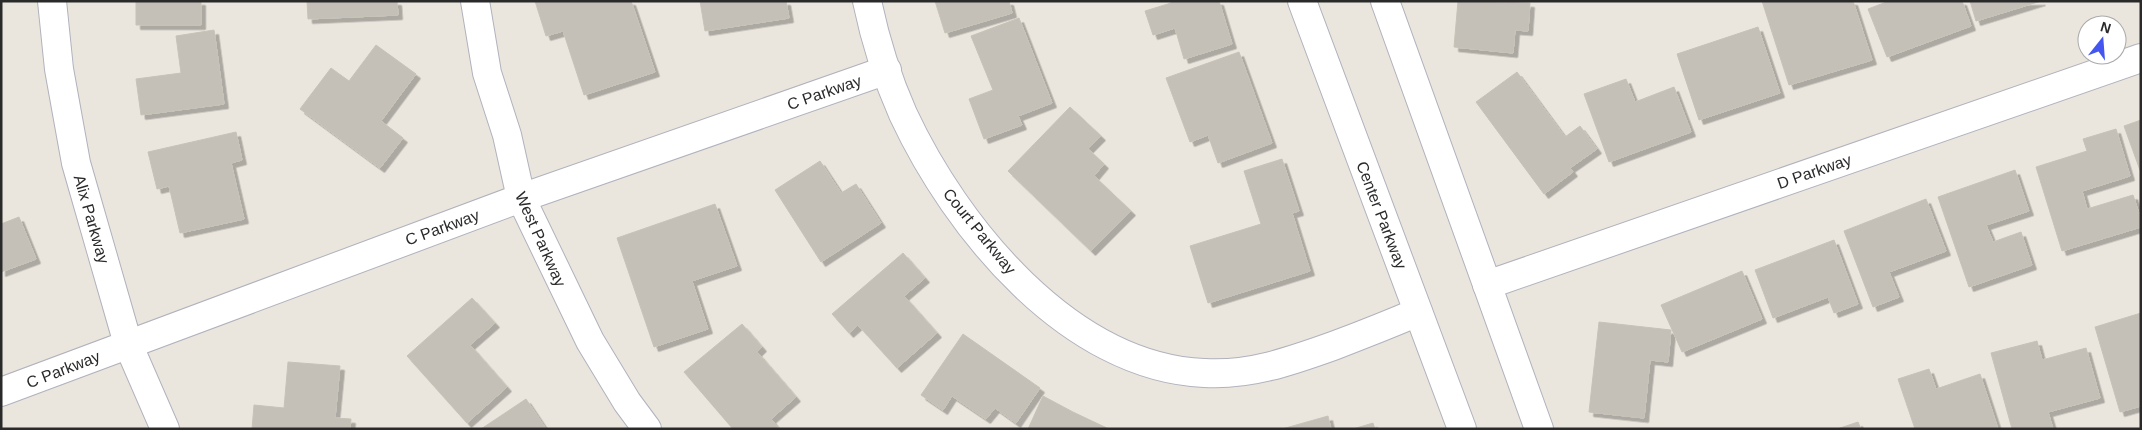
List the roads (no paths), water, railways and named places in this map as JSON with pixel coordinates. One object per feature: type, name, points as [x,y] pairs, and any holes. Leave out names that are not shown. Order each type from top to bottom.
[{"type":"street","name":"Alix Parkway","points":[[52,1],[59,69],[76,163],[128,344],[165,429]]},
{"type":"street","name":"West Parkway","points":[[475,1],[487,73],[507,135],[520,198],[590,341],[627,402],[647,429]]},
{"type":"street","name":"Court Parkway","points":[[867,1],[875,39],[903,114],[942,184],[964,216],[1016,277],[1065,320],[1097,342],[1131,358],[1167,369],[1204,373],[1242,372],[1285,363],[1384,327],[1418,312]]},
{"type":"street","name":"Center Parkway","points":[[1302,1],[1462,429]]},
{"type":"street","points":[[1385,1],[1539,429]]},
{"type":"street","name":"D Parkway","points":[[1487,285],[2141,58]]},
{"type":"street","name":"C Parkway","points":[[1,392],[520,198],[887,70]]}]
